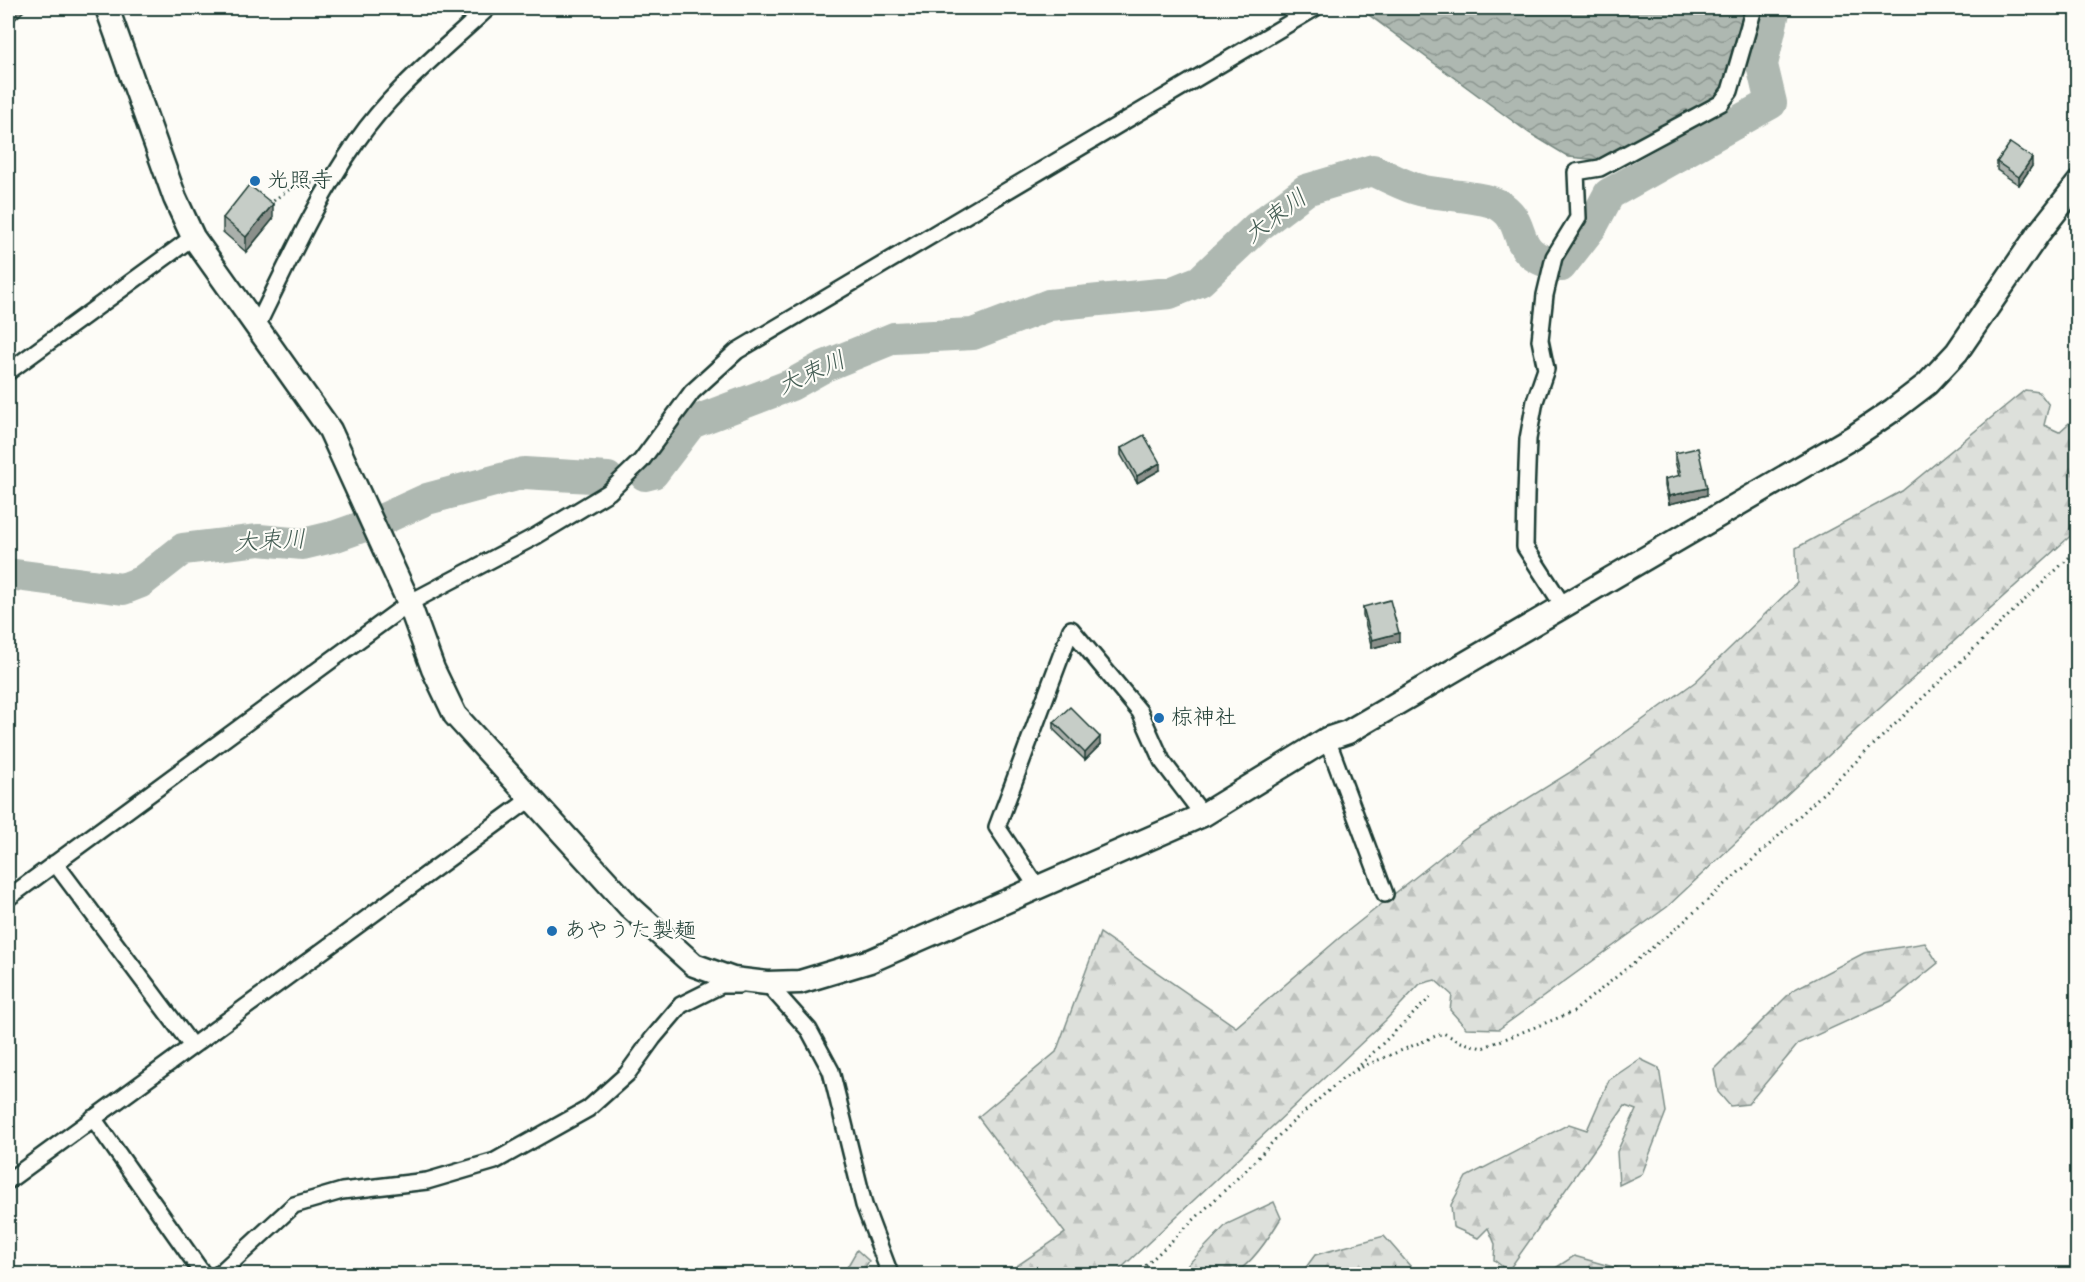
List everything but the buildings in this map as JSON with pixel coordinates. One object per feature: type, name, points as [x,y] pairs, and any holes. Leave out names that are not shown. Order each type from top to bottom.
[{"type":"street","points":[[107,8],[176,198],[193,237],[330,430],[409,603],[433,669],[455,715],[629,906],[694,965],[733,979],[767,983],[809,1030],[831,1071],[864,1205],[891,1275]]},
{"type":"street","points":[[257,326],[312,214],[357,141],[392,98],[488,8]]},
{"type":"street","points":[[8,898],[409,603],[536,536],[609,492],[641,461],[692,392],[738,351],[1315,8]]},
{"type":"street","points":[[1562,604],[1525,546],[1528,439],[1535,401],[1546,369],[1540,340],[1552,263],[1578,218],[1576,172],[1600,168],[1720,103],[1730,91],[1754,8]]},
{"type":"street","points":[[219,1275],[294,1204],[342,1191],[428,1181],[495,1161],[588,1109],[627,1074],[681,1005],[721,985],[800,982],[851,968],[1203,815],[1326,739],[1348,732],[1562,604],[1853,437],[1926,384],[1957,352],[2038,234],[2078,183]]},
{"type":"street","points":[[8,372],[193,237]]},
{"type":"street","points":[[1038,888],[997,827],[1071,629],[1140,712],[1162,761],[1203,815]]},
{"type":"street","points":[[1326,739],[1385,894]]},
{"type":"street","points":[[8,1181],[530,799]]},
{"type":"street","points":[[55,863],[192,1046]]},
{"type":"street","points":[[93,1118],[203,1275]]},
{"type":"path","points":[[265,208],[285,191],[300,184],[332,181]]},
{"type":"path","points":[[1350,1074],[1443,1033],[1461,1042],[1482,1048],[1574,1012],[1680,925],[1768,846],[2078,549]]},
{"type":"path","points":[[1137,1275],[1246,1170],[1286,1128],[1350,1074],[1432,996]]},
{"type":"green space","points":[[2025,390],[2039,392],[2049,405],[2044,425],[2059,432],[2077,416],[2077,530],[1858,728],[1667,907],[1499,1029],[1466,1028],[1450,1010],[1452,995],[1435,980],[1420,984],[1385,1021],[1115,1274],[1005,1274],[1065,1233],[978,1117],[1056,1052],[1100,933],[1236,1027],[1344,934],[1467,836],[1569,773],[1695,682],[1797,583],[1796,548],[1902,491]]},
{"type":"green space","points":[[1925,943],[1938,963],[1891,1001],[1799,1043],[1748,1104],[1730,1106],[1718,1092],[1714,1069],[1793,990],[1864,953]]},
{"type":"green space","points":[[1640,1059],[1659,1068],[1666,1112],[1642,1174],[1619,1185],[1617,1152],[1636,1110],[1625,1106],[1508,1271],[1494,1260],[1495,1244],[1488,1228],[1478,1238],[1453,1227],[1451,1205],[1466,1177],[1569,1124],[1587,1130],[1609,1080]]},
{"type":"green space","points":[[1274,1202],[1281,1218],[1259,1250],[1238,1271],[1220,1276],[1179,1274],[1227,1224]]},
{"type":"green space","points":[[1384,1236],[1417,1274],[1301,1274],[1315,1255]]},
{"type":"green space","points":[[857,1250],[869,1261],[861,1274],[843,1274]]},
{"type":"green space","points":[[1574,1256],[1620,1269],[1624,1274],[1546,1274]]},
{"type":"water","points":[[1368,8],[1747,8],[1728,83],[1716,102],[1600,160],[1569,157],[1529,133],[1369,15]]},
{"type":"waterway","name":"大束川","points":[[645,475],[653,473],[691,423],[791,385],[825,366],[894,338],[973,334],[1049,305],[1170,293],[1200,281],[1256,228],[1306,190],[1373,170],[1420,190],[1481,199],[1497,204],[1514,220],[1525,246],[1532,254],[1543,261],[1561,266],[1592,226],[1609,194],[1771,103],[1762,65],[1775,8]]},
{"type":"waterway","name":"大束川","points":[[8,574],[123,589],[141,582],[183,549],[259,540],[303,544],[336,536],[381,520],[427,499],[524,473],[608,478]]},
{"type":"place","name":"光照寺","points":[[255,181]]},
{"type":"place","name":"椋神社","points":[[1159,718]]},
{"type":"place","name":"あやうた製麺","points":[[552,931]]}]
